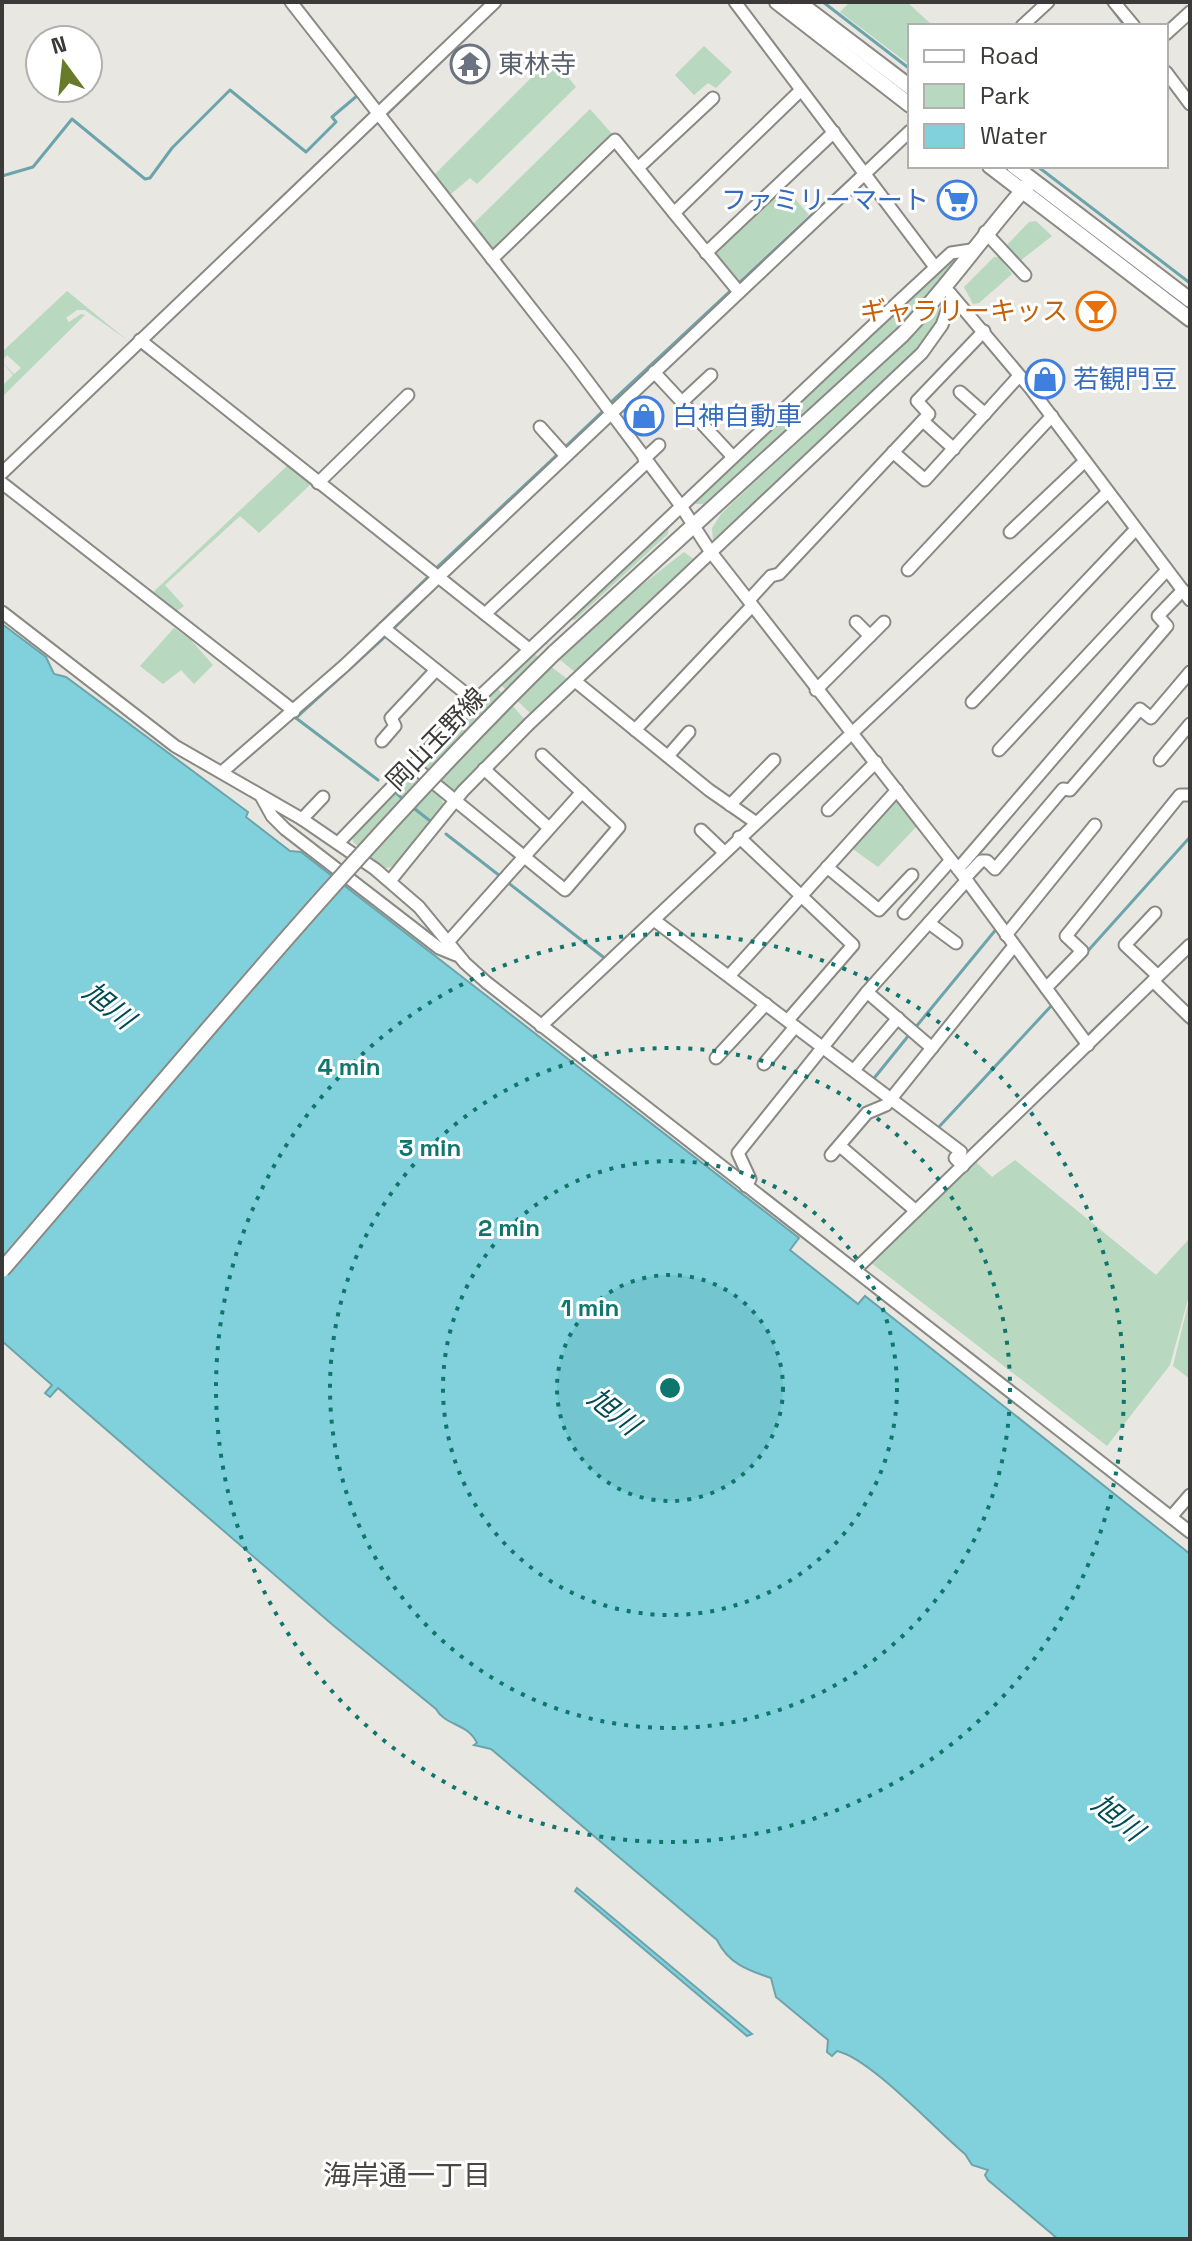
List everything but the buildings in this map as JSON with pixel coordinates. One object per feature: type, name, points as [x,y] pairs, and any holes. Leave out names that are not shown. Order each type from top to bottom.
[{"type":"main road","points":[[777,2],[908,103]]},
{"type":"main road","points":[[798,2],[908,85]]},
{"type":"main road","points":[[994,168],[1027,185],[1190,300]]},
{"type":"main road","points":[[1015,168],[1027,185],[1190,319]]},
{"type":"main road","name":"岡山玉野線","points":[[2,1270],[368,846],[448,759],[554,653],[696,527],[950,291],[971,250],[1027,185]]},
{"type":"street","points":[[291,2],[608,409],[681,506],[710,551],[847,731],[853,732],[874,765],[1085,1042]]},
{"type":"street","points":[[2,473],[381,116],[495,2]]},
{"type":"street","points":[[735,2],[832,135],[935,267]]},
{"type":"street","points":[[1024,24],[1048,2]]},
{"type":"street","points":[[1119,4],[1133,24]]},
{"type":"street","points":[[1168,32],[1190,12]]},
{"type":"street","points":[[1168,75],[1190,104]]},
{"type":"street","points":[[674,213],[800,91]]},
{"type":"street","points":[[638,168],[713,98]]},
{"type":"street","points":[[222,772],[388,631],[437,576],[563,452],[608,409],[656,375],[736,289],[908,133]]},
{"type":"street","points":[[706,253],[832,135]]},
{"type":"street","points":[[492,259],[615,140],[736,289]]},
{"type":"street","points":[[985,232],[1025,275]]},
{"type":"street","points":[[338,843],[475,701],[935,267],[954,251],[971,250]]},
{"type":"street","points":[[746,1186],[750,1179],[738,1153],[867,992],[929,923],[958,872],[1167,626],[1158,616],[1186,595],[950,291]]},
{"type":"street","points":[[390,881],[484,769],[710,551],[922,353],[945,318],[950,291]]},
{"type":"street","points":[[945,318],[967,314]]},
{"type":"street","points":[[635,730],[771,576],[779,574],[923,421],[929,414],[917,401],[984,331]]},
{"type":"street","points":[[142,342],[529,649]]},
{"type":"street","points":[[656,375],[733,457]]},
{"type":"street","points":[[682,402],[711,375]]},
{"type":"street","points":[[893,452],[925,480],[1019,376]]},
{"type":"street","points":[[960,392],[985,414]]},
{"type":"street","points":[[318,483],[408,395]]},
{"type":"street","points":[[908,570],[1048,420]]},
{"type":"street","points":[[923,421],[954,449]]},
{"type":"street","points":[[540,427],[563,452]]},
{"type":"street","points":[[485,614],[659,445]]},
{"type":"street","points":[[1010,532],[1082,464]]},
{"type":"street","points":[[2,483],[292,713]]},
{"type":"street","points":[[541,1026],[656,921],[755,822],[1108,492]]},
{"type":"street","points":[[972,702],[1136,529]]},
{"type":"street","points":[[999,750],[1167,570]]},
{"type":"street","points":[[2,612],[175,746],[302,819],[390,881],[419,907],[459,956],[541,1026],[1190,1532]]},
{"type":"street","points":[[856,622],[870,636]]},
{"type":"street","points":[[816,690],[884,622]]},
{"type":"street","points":[[388,631],[475,701]]},
{"type":"street","points":[[382,741],[395,726],[391,718],[436,670]]},
{"type":"street","points":[[904,913],[958,872],[981,861],[987,861],[995,869],[1063,789],[1070,790],[1140,709],[1151,718],[1190,672]]},
{"type":"street","points":[[575,681],[755,822]]},
{"type":"street","points":[[1160,760],[1190,724]]},
{"type":"street","points":[[668,756],[689,732]]},
{"type":"street","points":[[413,766],[565,890],[619,827],[542,755]]},
{"type":"street","points":[[730,805],[774,760]]},
{"type":"street","points":[[828,810],[874,765]]},
{"type":"street","points":[[484,769],[549,828]]},
{"type":"street","points":[[729,976],[895,791]]},
{"type":"street","points":[[448,942],[582,792]]},
{"type":"street","points":[[261,795],[272,816],[285,829],[439,948],[459,956]]},
{"type":"street","points":[[1046,988],[1082,951],[1066,936],[1180,795],[1190,795]]},
{"type":"street","points":[[302,819],[323,797]]},
{"type":"street","points":[[1006,935],[1095,825]]},
{"type":"street","points":[[701,830],[724,852]]},
{"type":"street","points":[[741,839],[853,945],[764,1064]]},
{"type":"street","points":[[827,867],[879,910],[912,875]]},
{"type":"street","points":[[1155,913],[1125,945],[1152,982],[1190,1017]]},
{"type":"street","points":[[656,921],[729,976],[763,1007],[854,1070],[960,1158]]},
{"type":"street","points":[[929,923],[956,943]]},
{"type":"street","points":[[855,1270],[916,1211],[960,1158],[1190,945]]},
{"type":"street","points":[[916,1211],[836,1151],[867,1113],[889,1101],[1014,946]]},
{"type":"street","points":[[867,992],[932,1048]]},
{"type":"street","points":[[716,1058],[763,1007]]},
{"type":"street","points":[[854,1070],[898,1018]]},
{"type":"street","points":[[1171,1517],[1190,1495]]},
{"type":"green space","points":[[850,2],[907,2],[931,24],[908,24],[908,63],[840,12]]},
{"type":"green space","points":[[704,46],[732,72],[716,88],[708,83],[694,95],[675,75]]},
{"type":"green space","points":[[552,57],[576,87],[477,184],[470,178],[451,194],[434,175]]},
{"type":"green space","points":[[590,109],[613,135],[491,252],[471,226]]},
{"type":"green space","points":[[785,187],[809,215],[736,283],[713,255]]},
{"type":"green space","points":[[1036,221],[1052,236],[1020,261],[1007,245],[1029,222]]},
{"type":"green space","points":[[957,254],[960,256],[932,290],[839,386],[706,504],[693,504],[692,502]]},
{"type":"green space","points":[[994,257],[999,257],[1012,274],[979,303],[973,304],[964,287]]},
{"type":"green space","points":[[67,291],[127,340],[85,310],[77,310],[66,318],[69,322],[81,314],[85,315],[2,397],[2,386],[13,375],[2,362],[14,374],[21,368],[7,355],[2,360],[2,352]]},
{"type":"green space","points":[[942,305],[943,311],[917,353],[713,540],[712,528],[721,514]]},
{"type":"green space","points":[[288,465],[312,483],[259,533],[240,516],[165,585],[184,606],[173,614],[149,596]]},
{"type":"green space","points":[[669,522],[668,534],[575,620],[570,619],[548,639],[548,645],[542,642]]},
{"type":"green space","points":[[684,552],[695,560],[575,672],[559,659],[605,614]]},
{"type":"green space","points":[[174,628],[191,640],[213,665],[194,684],[181,670],[163,684],[140,666]]},
{"type":"green space","points":[[533,653],[570,681],[532,715],[500,684]]},
{"type":"green space","points":[[497,688],[526,721],[461,788],[451,791],[426,768],[425,760]]},
{"type":"green space","points":[[415,778],[440,795],[444,806],[394,867],[385,868],[353,842],[352,835],[408,779]]},
{"type":"green space","points":[[894,797],[917,826],[878,867],[850,847]]},
{"type":"green space","points":[[1015,1160],[1156,1275],[1190,1238],[1190,1292],[1170,1365],[1107,1446],[870,1262],[975,1161],[992,1177]]},
{"type":"green space","points":[[1190,1296],[1190,1379],[1173,1366]]},
{"type":"water","name":"旭川","points":[[2,624],[46,657],[54,674],[66,677],[248,812],[246,817],[290,851],[301,852],[799,1238],[790,1250],[858,1304],[865,1296],[1190,1554],[1190,2239],[1058,2239],[988,2180],[985,2175],[988,2170],[972,2165],[965,2154],[884,2080],[851,2056],[837,2051],[832,2056],[827,2052],[828,2040],[776,1997],[771,1978],[746,1969],[733,1960],[717,1940],[491,1749],[474,1745],[477,1743],[473,1736],[440,1715],[58,1388],[50,1397],[45,1393],[52,1385],[2,1341]]},
{"type":"water","points":[[577,1888],[752,2034],[747,2036],[575,1891]]},
{"type":"waterway","points":[[823,2],[908,67]]},
{"type":"waterway","points":[[1107,2],[1124,24]]},
{"type":"waterway","points":[[385,116],[480,24]]},
{"type":"waterway","points":[[2,176],[33,167],[72,119],[145,179],[150,178],[172,148],[230,90],[306,152],[336,122],[332,117],[358,95]]},
{"type":"waterway","points":[[341,157],[379,121]]},
{"type":"waterway","points":[[1040,168],[1190,283]]},
{"type":"waterway","points":[[610,403],[859,171]]},
{"type":"waterway","points":[[139,347],[187,384]]},
{"type":"waterway","points":[[2,479],[138,349]]},
{"type":"waterway","points":[[1028,394],[1045,416]]},
{"type":"waterway","points":[[564,448],[605,409]]},
{"type":"waterway","points":[[433,571],[559,453]]},
{"type":"waterway","points":[[1110,502],[1128,527]]},
{"type":"waterway","points":[[366,637],[429,576]]},
{"type":"waterway","points":[[392,630],[441,582]]},
{"type":"waterway","points":[[296,718],[387,635]]},
{"type":"waterway","points":[[292,715],[378,780]]},
{"type":"waterway","points":[[396,793],[405,801]]},
{"type":"waterway","points":[[411,806],[429,820]]},
{"type":"waterway","points":[[446,834],[500,876]]},
{"type":"waterway","points":[[1086,953],[1190,837]]},
{"type":"waterway","points":[[506,881],[607,960]]},
{"type":"waterway","points":[[915,1028],[998,927]]},
{"type":"waterway","points":[[1086,1037],[1144,982]]},
{"type":"waterway","points":[[1150,986],[1190,1025]]},
{"type":"waterway","points":[[938,1128],[1052,1005]]},
{"type":"waterway","points":[[871,1082],[909,1035]]},
{"type":"waterway","points":[[966,1154],[1081,1043]]},
{"type":"place","name":"東林寺","points":[[470,64]]},
{"type":"place","name":"ファミリーマート","points":[[957,200]]},
{"type":"place","name":"ギャラリーキッス","points":[[1096,311]]},
{"type":"place","name":"若観門豆","points":[[1045,379]]},
{"type":"place","name":"白神自動車","points":[[644,416]]},
{"type":"district","name":"海岸通一丁目","points":[[407,2175]]}]
